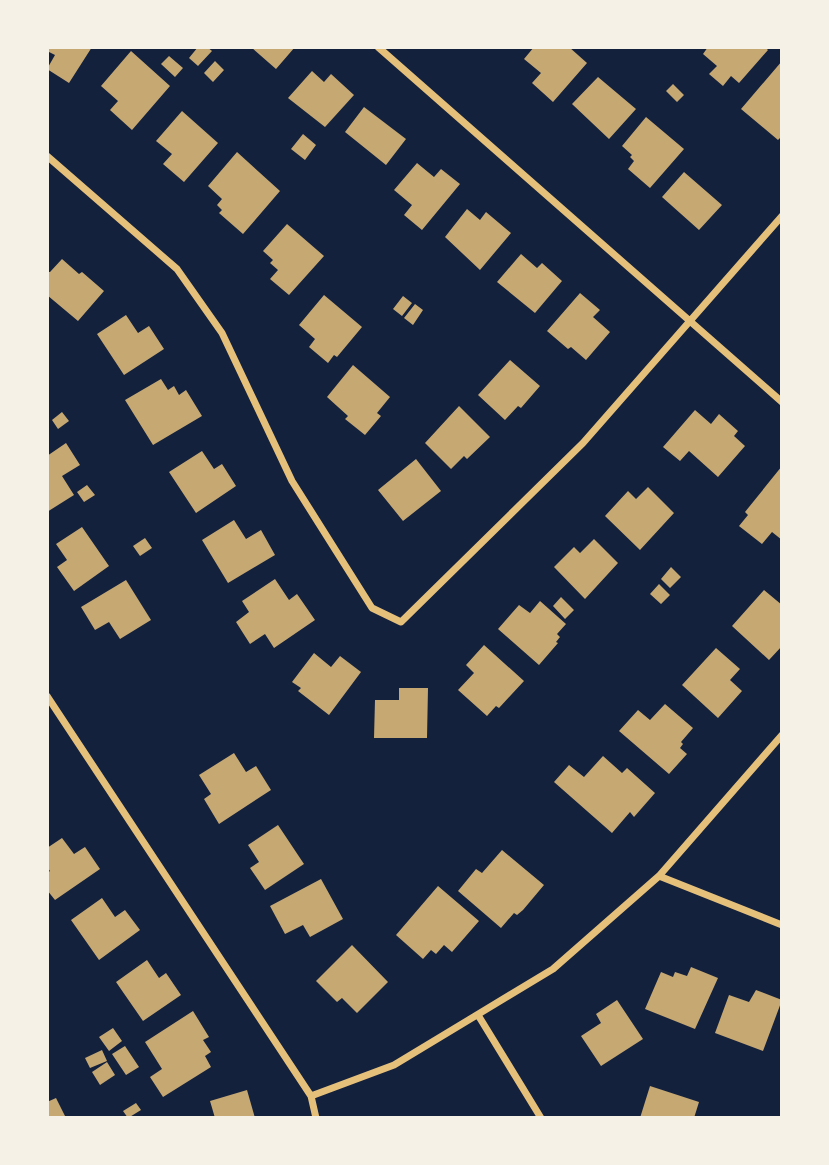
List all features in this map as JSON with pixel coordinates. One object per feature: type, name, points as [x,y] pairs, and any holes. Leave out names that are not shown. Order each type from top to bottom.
[{"type":"street","points":[[378,47],[782,402]]},
{"type":"street","points":[[47,156],[177,269],[222,333],[292,481],[372,608],[401,622],[583,443],[782,216]]},
{"type":"street","points":[[47,696],[311,1096],[316,1118]]},
{"type":"street","points":[[311,1096],[394,1065],[552,969],[659,876],[782,735]]},
{"type":"street","points":[[659,876],[782,925]]},
{"type":"street","points":[[478,1015],[541,1118]]},
{"type":"building","points":[[47,47],[92,47],[69,83],[47,69],[55,55],[47,51]]},
{"type":"building","points":[[198,47],[207,47],[212,51],[198,66],[189,58]]},
{"type":"building","points":[[251,47],[295,47],[276,69]]},
{"type":"building","points":[[534,47],[569,47],[587,63],[553,102],[532,83],[541,73],[524,59]]},
{"type":"building","points":[[708,47],[765,47],[768,50],[739,83],[731,76],[723,86],[709,74],[717,66],[703,54]]},
{"type":"building","points":[[131,51],[170,86],[132,130],[110,110],[118,101],[101,86]]},
{"type":"building","points":[[169,56],[183,68],[175,77],[161,64]]},
{"type":"building","points":[[215,61],[224,70],[213,82],[204,73]]},
{"type":"building","points":[[782,61],[782,136],[778,140],[741,109]]},
{"type":"building","points":[[312,71],[324,82],[331,74],[354,95],[325,127],[288,98]]},
{"type":"building","points":[[598,77],[636,109],[609,139],[572,104]]},
{"type":"building","points":[[673,84],[684,95],[677,102],[666,91]]},
{"type":"building","points":[[364,107],[406,139],[386,165],[345,132]]},
{"type":"building","points":[[182,111],[218,143],[184,182],[163,164],[172,154],[156,141]]},
{"type":"building","points":[[646,117],[684,149],[650,188],[628,169],[634,161],[630,157],[632,155],[622,146]]},
{"type":"building","points":[[303,134],[316,145],[305,160],[291,149]]},
{"type":"building","points":[[237,152],[280,191],[243,234],[219,213],[222,210],[217,205],[222,199],[208,186]]},
{"type":"building","points":[[417,163],[434,177],[441,169],[460,184],[422,230],[404,215],[412,205],[394,190]]},
{"type":"building","points":[[684,172],[722,205],[699,230],[662,197]]},
{"type":"building","points":[[467,209],[480,220],[486,212],[511,233],[480,270],[445,237]]},
{"type":"building","points":[[287,224],[324,256],[289,295],[270,279],[278,270],[270,263],[273,260],[263,251]]},
{"type":"building","points":[[521,254],[537,268],[542,263],[562,281],[535,313],[497,282]]},
{"type":"building","points":[[62,259],[104,291],[78,321],[47,295],[47,272]]},
{"type":"building","points":[[580,293],[600,310],[593,317],[610,332],[586,360],[547,331]]},
{"type":"building","points":[[324,295],[362,327],[337,357],[334,355],[328,363],[309,347],[315,339],[299,325]]},
{"type":"building","points":[[403,296],[412,303],[402,316],[393,309]]},
{"type":"building","points":[[415,304],[423,310],[413,325],[404,318]]},
{"type":"building","points":[[126,315],[138,333],[149,326],[164,349],[124,375],[97,334]]},
{"type":"building","points":[[510,360],[540,386],[521,408],[518,406],[505,420],[478,395]]},
{"type":"building","points":[[353,365],[390,397],[377,413],[381,416],[365,435],[345,419],[348,416],[327,397]]},
{"type":"building","points":[[161,379],[168,390],[174,386],[179,395],[186,390],[202,416],[153,445],[125,400]]},
{"type":"building","points":[[459,406],[490,437],[467,459],[464,456],[451,469],[425,443]]},
{"type":"building","points":[[695,410],[711,424],[719,414],[738,431],[734,436],[745,446],[718,477],[689,451],[680,461],[663,447]]},
{"type":"building","points":[[62,412],[69,421],[58,429],[52,420]]},
{"type":"building","points":[[66,443],[80,465],[62,476],[74,495],[47,512],[47,456]]},
{"type":"building","points":[[202,451],[214,469],[222,464],[236,486],[196,513],[169,472]]},
{"type":"building","points":[[416,459],[441,491],[403,521],[378,490]]},
{"type":"building","points":[[782,466],[782,540],[772,532],[762,544],[739,526],[748,515],[745,512]]},
{"type":"building","points":[[87,485],[95,495],[84,502],[77,492]]},
{"type":"building","points":[[648,487],[674,513],[640,550],[605,516],[628,491],[636,499]]},
{"type":"building","points":[[234,520],[246,539],[261,530],[275,555],[228,583],[202,540]]},
{"type":"building","points":[[82,527],[109,566],[74,591],[57,567],[67,560],[56,544]]},
{"type":"building","points":[[145,538],[152,548],[140,556],[133,546]]},
{"type":"building","points":[[594,539],[618,563],[585,599],[554,567],[574,547],[580,553]]},
{"type":"building","points":[[671,567],[681,577],[670,588],[661,579]]},
{"type":"building","points":[[275,579],[289,600],[297,594],[315,620],[274,648],[265,634],[250,644],[236,622],[249,612],[242,601]]},
{"type":"building","points":[[126,580],[151,620],[120,639],[109,622],[95,630],[81,607]]},
{"type":"building","points":[[659,584],[670,595],[661,604],[650,594]]},
{"type":"building","points":[[764,590],[782,605],[782,646],[769,660],[732,626]]},
{"type":"building","points":[[561,597],[574,610],[565,619],[553,606]]},
{"type":"building","points":[[540,601],[566,624],[557,634],[560,637],[556,642],[558,643],[539,665],[498,629],[519,605],[530,613]]},
{"type":"building","points":[[484,645],[524,681],[499,708],[496,706],[487,716],[458,690],[474,673],[466,665]]},
{"type":"building","points":[[716,648],[740,669],[730,680],[742,691],[718,718],[682,685]]},
{"type":"building","points":[[314,653],[331,667],[340,656],[361,672],[329,715],[298,691],[301,688],[292,682]]},
{"type":"building","points":[[399,688],[428,688],[427,738],[374,738],[375,700],[399,700]]},
{"type":"building","points":[[665,704],[693,728],[681,742],[683,744],[680,748],[687,754],[669,774],[619,731],[638,710],[650,720]]},
{"type":"building","points":[[234,753],[246,772],[256,766],[271,790],[219,824],[204,799],[211,794],[199,775]]},
{"type":"building","points":[[603,756],[622,773],[627,768],[655,793],[634,817],[630,812],[612,833],[554,782],[569,765],[584,777]]},
{"type":"building","points":[[278,825],[304,864],[265,890],[250,868],[259,862],[248,845]]},
{"type":"building","points":[[62,838],[74,854],[85,847],[100,869],[55,900],[47,890],[47,873],[50,871],[47,867],[47,848]]},
{"type":"building","points":[[502,850],[544,885],[523,910],[517,915],[514,913],[501,928],[458,891],[476,869],[482,873]]},
{"type":"building","points":[[321,879],[343,919],[310,937],[303,925],[285,934],[270,906]]},
{"type":"building","points":[[438,886],[479,921],[452,952],[444,945],[436,954],[431,950],[423,959],[396,935]]},
{"type":"building","points":[[102,898],[115,917],[125,910],[140,930],[99,960],[71,920]]},
{"type":"building","points":[[352,945],[388,982],[357,1013],[342,998],[337,1002],[316,981]]},
{"type":"building","points":[[147,960],[159,978],[166,973],[181,995],[143,1021],[116,982]]},
{"type":"building","points":[[691,967],[718,978],[695,1029],[645,1009],[661,972],[673,977],[675,972],[687,976]]},
{"type":"building","points":[[756,990],[782,1000],[763,1051],[715,1033],[729,995],[749,1002]]},
{"type":"building","points":[[617,1000],[643,1039],[601,1066],[581,1036],[601,1023],[596,1014]]},
{"type":"building","points":[[193,1011],[209,1037],[203,1040],[211,1052],[205,1056],[211,1067],[163,1097],[150,1077],[162,1069],[145,1042]]},
{"type":"building","points":[[113,1028],[122,1041],[109,1051],[99,1037]]},
{"type":"building","points":[[125,1046],[139,1067],[126,1075],[112,1054]]},
{"type":"building","points":[[102,1050],[107,1061],[90,1068],[85,1058]]},
{"type":"building","points":[[107,1062],[115,1075],[100,1085],[92,1072]]},
{"type":"building","points":[[650,1086],[699,1102],[694,1118],[640,1118]]},
{"type":"building","points":[[247,1090],[255,1118],[215,1118],[210,1101]]},
{"type":"building","points":[[56,1098],[66,1118],[47,1118],[47,1102]]},
{"type":"building","points":[[136,1103],[141,1110],[128,1118],[123,1111]]}]
